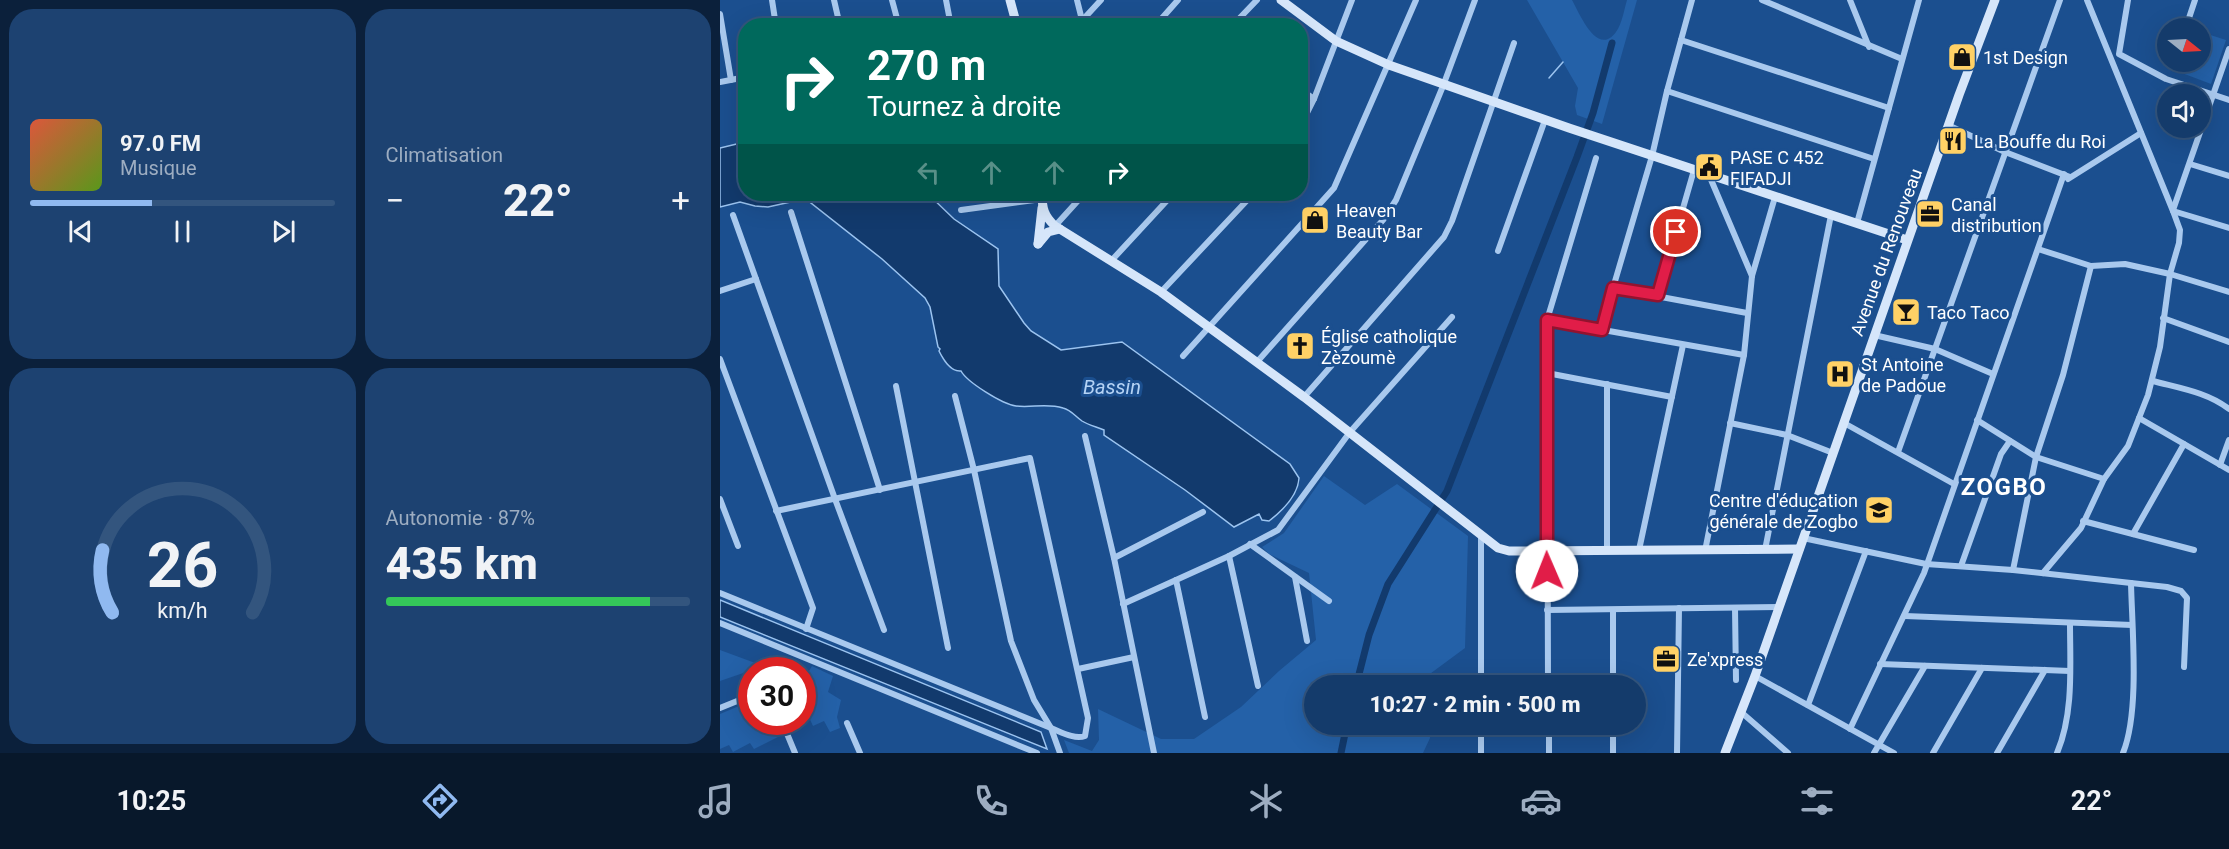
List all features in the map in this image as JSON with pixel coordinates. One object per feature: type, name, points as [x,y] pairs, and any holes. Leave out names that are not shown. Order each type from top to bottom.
[{"type":"street","points":[[772,0],[775,18]]},
{"type":"street","points":[[834,0],[838,18]]},
{"type":"street","points":[[892,0],[897,18]]},
{"type":"street","points":[[946,0],[949,18]]},
{"type":"street","points":[[1011,0],[1015,18]]},
{"type":"street","points":[[1077,0],[1079,18]]},
{"type":"street","points":[[1085,18],[1101,0]]},
{"type":"street","points":[[1162,18],[1178,0]]},
{"type":"street","points":[[1240,18],[1257,0]]},
{"type":"street","points":[[1281,0],[1305,18]]},
{"type":"street","points":[[1308,111],[1352,0]]},
{"type":"street","points":[[1183,356],[1334,189],[1416,0]]},
{"type":"street","points":[[1257,362],[1383,220],[1395,200],[1476,0]]},
{"type":"street","points":[[1602,330],[1652,156],[1692,0]]},
{"type":"street","points":[[1762,0],[1902,59]]},
{"type":"street","points":[[1850,0],[1870,47]]},
{"type":"street","points":[[1912,0],[1916,10]]},
{"type":"street","points":[[1857,223],[1918,0]]},
{"type":"street","name":"Avenue du Renouveau","points":[[1725,753],[1755,676],[1907,240],[1995,0]]},
{"type":"street","points":[[1898,452],[2060,0]]},
{"type":"street","points":[[2043,573],[2081,528],[2104,479],[2123,454],[2139,418],[2153,381],[2170,274],[2179,243],[2180,230],[2087,0]]},
{"type":"street","points":[[2128,0],[2120,54],[2166,79],[2229,100]]},
{"type":"street","points":[[2189,18],[2195,0]]},
{"type":"street","points":[[720,14],[732,80]]},
{"type":"street","points":[[1308,20],[1336,41],[1443,86],[1907,240]]},
{"type":"street","points":[[1681,40],[1889,108]]},
{"type":"street","points":[[1304,397],[1444,237],[1452,221],[1514,43]]},
{"type":"street","points":[[2173,211],[2229,49]]},
{"type":"street","points":[[720,82],[738,79]]},
{"type":"street","points":[[1667,91],[1875,159]]},
{"type":"street","points":[[1308,94],[1314,99]]},
{"type":"street","points":[[1498,251],[1545,120]]},
{"type":"street","points":[[1950,126],[2005,152],[2067,176]]},
{"type":"street","points":[[1850,729],[1924,573],[2060,183],[2067,176],[2141,133]]},
{"type":"street","points":[[1548,675],[1547,320],[1596,158]]},
{"type":"street","points":[[2190,164],[2229,176]]},
{"type":"street","points":[[1658,295],[1694,170]]},
{"type":"street","points":[[1709,175],[1752,276]]},
{"type":"street","points":[[1705,551],[1744,355],[1752,276],[1775,197]]},
{"type":"street","points":[[961,210],[1034,201]]},
{"type":"street","points":[[1042,201],[1038,244],[1048,232],[1058,227],[1078,201]]},
{"type":"street","points":[[1042,201],[1048,219],[1058,227],[1161,292],[1304,397],[1445,508],[1503,549],[1547,551],[1799,549]]},
{"type":"street","points":[[1112,260],[1167,201]]},
{"type":"street","points":[[1161,292],[1246,201]]},
{"type":"street","points":[[2173,211],[2229,228]]},
{"type":"street","points":[[791,212],[880,490]]},
{"type":"street","points":[[733,215],[884,630]]},
{"type":"street","points":[[1765,550],[1832,215]]},
{"type":"street","points":[[2038,249],[2091,266],[2125,264],[2170,274],[2229,292]]},
{"type":"street","points":[[2013,570],[2037,457],[2064,375],[2091,266]]},
{"type":"street","points":[[720,291],[756,279]]},
{"type":"street","points":[[1613,288],[1748,313]]},
{"type":"street","points":[[1124,604],[1229,556],[1278,530],[1350,432],[1452,317]]},
{"type":"street","points":[[2163,318],[2229,342]]},
{"type":"street","points":[[1547,320],[1744,355]]},
{"type":"street","points":[[1874,335],[1935,349],[1993,374]]},
{"type":"street","points":[[1640,550],[1683,345]]},
{"type":"street","points":[[720,359],[813,608],[806,629]]},
{"type":"street","points":[[1547,373],[1672,397]]},
{"type":"street","points":[[2153,381],[2219,401],[2229,409]]},
{"type":"street","points":[[1607,384],[1607,550]]},
{"type":"street","points":[[896,386],[948,648]]},
{"type":"street","points":[[956,396],[1011,641],[1034,700],[1051,728],[1060,753]]},
{"type":"street","points":[[2139,418],[2229,470]]},
{"type":"street","points":[[1977,420],[2037,457],[2104,479]]},
{"type":"street","points":[[1730,423],[1787,435],[1833,453]]},
{"type":"street","points":[[1844,423],[1954,484]]},
{"type":"street","points":[[1085,436],[1114,558],[1154,753]]},
{"type":"street","points":[[2220,465],[2229,440]]},
{"type":"street","points":[[1961,566],[2001,454],[2010,441]]},
{"type":"street","points":[[2133,534],[2184,444]]},
{"type":"street","points":[[720,593],[1051,728],[1080,738],[1085,736],[1088,718],[1030,458],[776,511]]},
{"type":"street","points":[[720,499],[738,546]]},
{"type":"street","points":[[1114,558],[1203,512]]},
{"type":"street","points":[[2083,521],[2194,550]]},
{"type":"street","points":[[1481,535],[1481,675]]},
{"type":"street","points":[[1803,538],[1926,564],[2043,573],[2167,587],[2181,591],[2186,595],[2184,667]]},
{"type":"street","points":[[1250,544],[1329,601]]},
{"type":"street","points":[[1808,705],[1866,551]]},
{"type":"street","points":[[1229,556],[1258,686]]},
{"type":"street","points":[[1294,577],[1307,641]]},
{"type":"street","points":[[1176,579],[1205,717]]},
{"type":"street","points":[[2123,753],[2133,688],[2131,583]]},
{"type":"street","points":[[1547,610],[1778,607]]},
{"type":"street","points":[[1735,608],[1736,680]]},
{"type":"street","points":[[1677,753],[1678,609]]},
{"type":"street","points":[[1613,610],[1613,675]]},
{"type":"street","points":[[1905,616],[2132,625]]},
{"type":"street","points":[[2057,753],[2066,718],[2070,671],[2070,622]]},
{"type":"street","points":[[720,623],[1037,753]]},
{"type":"street","points":[[1078,669],[1134,657]]},
{"type":"street","points":[[1880,664],[2070,671]]},
{"type":"street","points":[[1874,753],[1925,666]]},
{"type":"street","points":[[1933,753],[1982,668]]},
{"type":"street","points":[[1997,753],[2044,670]]},
{"type":"street","points":[[1755,676],[1894,753]]},
{"type":"street","points":[[720,708],[738,701]]},
{"type":"street","points":[[1742,712],[1788,753]]},
{"type":"street","points":[[847,723],[860,753]]},
{"type":"street","points":[[788,735],[795,753]]},
{"type":"street","points":[[1481,735],[1481,753]]},
{"type":"street","points":[[1549,735],[1549,753]]},
{"type":"street","points":[[1613,735],[1613,753]]},
{"type":"shaded area","points":[[1527,0],[1572,0],[1590,30],[1602,40],[1609,39],[1618,29],[1627,0],[1637,0],[1602,124],[1577,115],[1575,106],[1578,88]]},
{"type":"shaded area","points":[[2211,35],[2226,40],[2211,84],[2179,72],[2211,72]]},
{"type":"shaded area","points":[[1324,476],[1365,505],[1397,484],[1468,536],[1465,648],[1428,675],[1304,675],[1304,735],[1430,735],[1423,753],[1069,753],[1064,740],[1092,751],[1099,740],[1098,709],[1161,739],[1194,739],[1241,707],[1316,640],[1309,573],[1269,554],[1262,547],[1284,533]]},
{"type":"shaded area","points":[[720,650],[739,657],[738,675],[720,681]]},
{"type":"shaded area","points":[[816,668],[833,676],[828,692],[841,700],[837,717],[840,728],[830,732],[824,721],[816,725]]},
{"type":"shaded area","points":[[738,706],[738,735],[780,736],[754,749],[750,743],[733,752],[729,745],[720,749],[720,714]]},
{"type":"water","name":"Bassin","points":[[738,144],[738,201],[795,201],[768,207],[740,202],[720,207],[720,148]]},
{"type":"water","name":"Bassin","points":[[808,201],[935,201],[954,219],[998,249],[999,286],[1031,331],[1061,350],[1122,342],[1290,464],[1299,478],[1296,490],[1284,507],[1269,521],[1262,520],[1259,514],[1234,527],[1185,490],[1104,435],[1104,430],[1084,422],[1068,410],[1051,406],[1016,406],[1002,401],[970,381],[961,371],[947,364],[939,351],[930,307],[925,298],[882,259]]},
{"type":"water","points":[[720,600],[1041,732],[1047,749],[720,617]]},
{"type":"waterway","points":[[1359,675],[1369,635],[1388,584],[1447,491],[1577,157],[1593,113],[1612,43]]},
{"type":"waterway","points":[[1549,78],[1563,62]]},
{"type":"waterway","points":[[1341,753],[1345,735]]},
{"type":"place","name":"1st Design","points":[[1962,57]]},
{"type":"place","name":"La Bouffe du Roi","points":[[1953,141]]},
{"type":"place","name":"PASE C 452 FIFADJI","points":[[1709,167]]},
{"type":"place","name":"Canal distribution","points":[[1930,214]]},
{"type":"place","name":"Heaven Beauty Bar","points":[[1315,220]]},
{"type":"place","name":"Taco Taco","points":[[1906,312]]},
{"type":"place","name":"Église catholique Zèzoumè","points":[[1300,346]]},
{"type":"place","name":"St Antoine de Padoue","points":[[1840,374]]},
{"type":"place","name":"Centre d'éducation générale de Zogbo","points":[[1879,510]]},
{"type":"place","name":"Ze'xpress","points":[[1666,659]]},
{"type":"district","name":"ZOGBO","points":[[2004,487]]},
{"type":"route","points":[[1547,571],[1547,320],[1602,330],[1613,288],[1658,295],[1676,232]]}]
